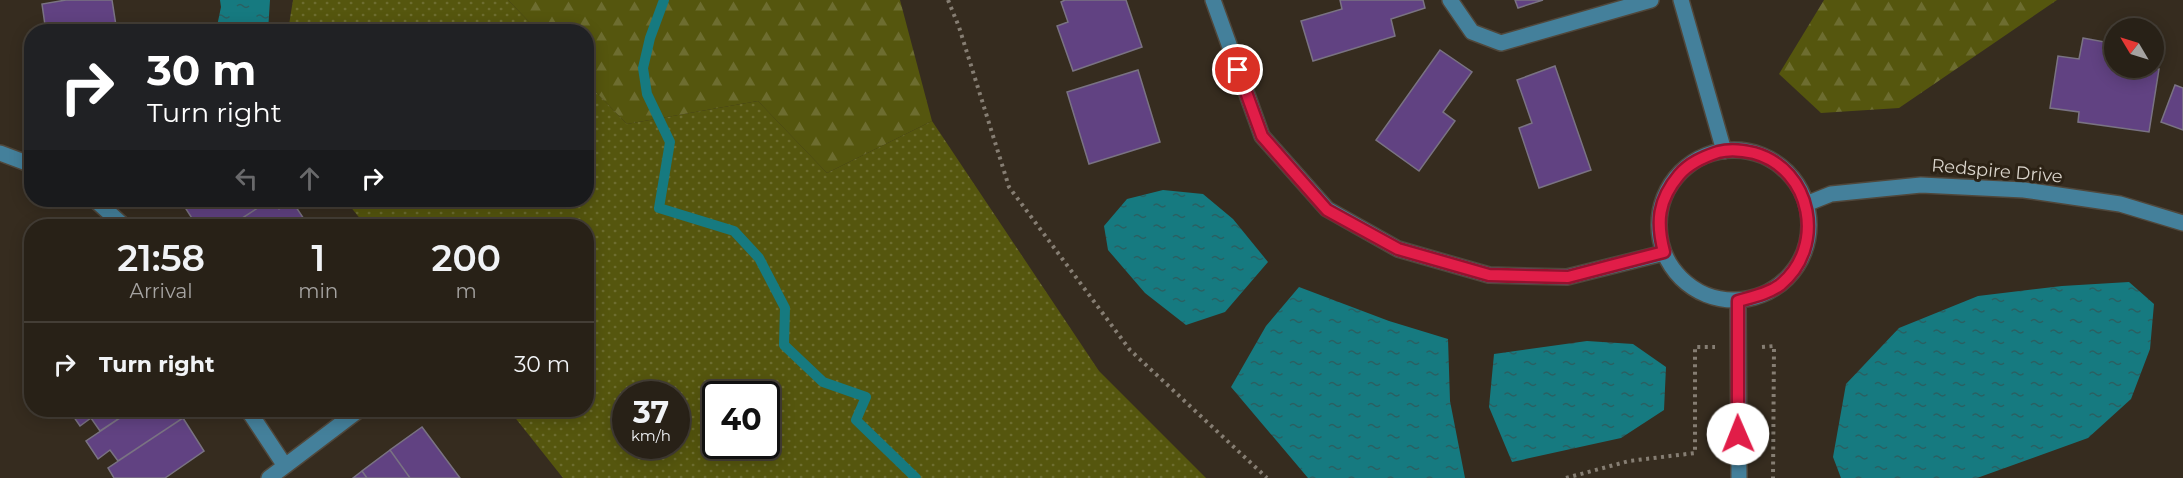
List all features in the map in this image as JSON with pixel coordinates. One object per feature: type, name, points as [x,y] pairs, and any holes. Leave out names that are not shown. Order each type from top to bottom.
[{"type":"street","points":[[1213,0],[1262,136],[1327,210],[1387,244],[1489,275],[1568,277],[1664,252]]},
{"type":"street","points":[[1450,0],[1472,32],[1501,43],[1651,0]]},
{"type":"street","points":[[1681,0],[1724,151]]},
{"type":"street","points":[[1724,151],[1745,151],[1766,157],[1783,168],[1797,184],[1806,204],[1809,226],[1805,248],[1795,269],[1779,285],[1760,296],[1738,301],[1714,298],[1693,288],[1675,273],[1664,252],[1659,231],[1661,208],[1669,187],[1683,170],[1702,157],[1724,151]]},
{"type":"street","points":[[0,153],[24,162]]},
{"type":"street","name":"Redspire Drive","points":[[1806,204],[1831,194],[1921,185],[2024,190],[2120,204],[2183,224]]},
{"type":"street","points":[[103,207],[116,219]]},
{"type":"street","points":[[1738,301],[1739,478]]},
{"type":"street","points":[[253,417],[285,466]]},
{"type":"street","points":[[268,478],[350,417]]},
{"type":"path","points":[[948,0],[959,27],[1008,187],[1130,350],[1267,478]]},
{"type":"path","points":[[1773,478],[1774,346]]},
{"type":"path","points":[[1566,478],[1629,461],[1695,453],[1695,347]]},
{"type":"green space","points":[[293,0],[508,0],[531,24],[289,24]]},
{"type":"green space","points":[[508,0],[900,0],[932,121],[827,173],[758,101],[627,124],[594,90],[594,24],[531,24]]},
{"type":"green space","points":[[1824,0],[2057,0],[1899,108],[1821,113],[1779,74]]},
{"type":"green space","points":[[594,90],[627,124],[758,101],[827,173],[932,121],[1099,371],[1206,478],[563,478],[515,417],[594,417],[594,219],[360,219],[351,207],[594,207]]},
{"type":"water","points":[[220,0],[270,0],[268,24],[217,24]]},
{"type":"water","points":[[1163,190],[1203,194],[1233,219],[1268,262],[1225,312],[1186,325],[1145,293],[1108,250],[1104,226],[1127,199]]},
{"type":"water","points":[[2129,282],[2154,304],[2150,349],[2131,399],[2088,438],[1977,478],[1841,478],[1833,457],[1846,384],[1899,328],[1978,296],[2062,286]]},
{"type":"water","points":[[1299,287],[1389,321],[1448,339],[1450,401],[1465,478],[1308,478],[1231,387],[1266,326]]},
{"type":"water","points":[[1587,341],[1633,344],[1666,367],[1664,410],[1621,438],[1512,462],[1489,407],[1494,354]]},
{"type":"building","points":[[66,0],[112,0],[116,24],[45,24],[42,4]]},
{"type":"building","points":[[1065,0],[1126,0],[1142,47],[1073,71],[1057,26],[1068,22],[1061,2]]},
{"type":"building","points":[[1340,0],[1423,0],[1425,8],[1391,19],[1395,36],[1313,61],[1301,21],[1342,9]]},
{"type":"building","points":[[1515,0],[1543,0],[1518,8]]},
{"type":"building","points":[[2083,38],[2104,42],[2104,78],[2158,78],[2149,132],[2078,122],[2079,112],[2050,108],[2058,56],[2079,59]]},
{"type":"building","points":[[1440,50],[1472,72],[1443,112],[1455,121],[1419,171],[1376,140]]},
{"type":"building","points":[[1555,66],[1591,170],[1539,188],[1519,128],[1532,123],[1517,80]]},
{"type":"building","points":[[1138,70],[1160,142],[1089,164],[1067,92]]},
{"type":"building","points":[[2175,85],[2183,88],[2183,130],[2161,122]]},
{"type":"building","points":[[189,207],[259,207],[241,219],[192,219],[186,209]]},
{"type":"building","points":[[259,207],[278,207],[279,209],[296,207],[304,219],[241,219]]},
{"type":"building","points":[[74,417],[121,417],[100,431],[91,418],[80,426]]},
{"type":"building","points":[[122,417],[183,418],[118,461],[110,450],[98,459],[86,441]]},
{"type":"building","points":[[183,418],[204,451],[165,478],[114,478],[108,468]]},
{"type":"building","points":[[422,427],[460,478],[410,478],[390,450]]},
{"type":"building","points":[[390,450],[410,478],[367,478],[362,471]]},
{"type":"building","points":[[362,471],[367,478],[353,478]]},
{"type":"waterway","points":[[664,0],[650,38],[643,68],[647,94],[670,142],[659,208],[734,231],[759,258],[785,308],[784,345],[823,382],[866,397],[856,420],[916,478]]},
{"type":"route","points":[[1238,70],[1262,136],[1327,210],[1398,249],[1489,275],[1568,277],[1664,252],[1659,231],[1661,208],[1669,187],[1683,170],[1702,157],[1724,151],[1745,151],[1766,157],[1783,168],[1797,184],[1806,204],[1809,226],[1805,248],[1795,269],[1779,285],[1760,296],[1738,301],[1738,434]]}]
